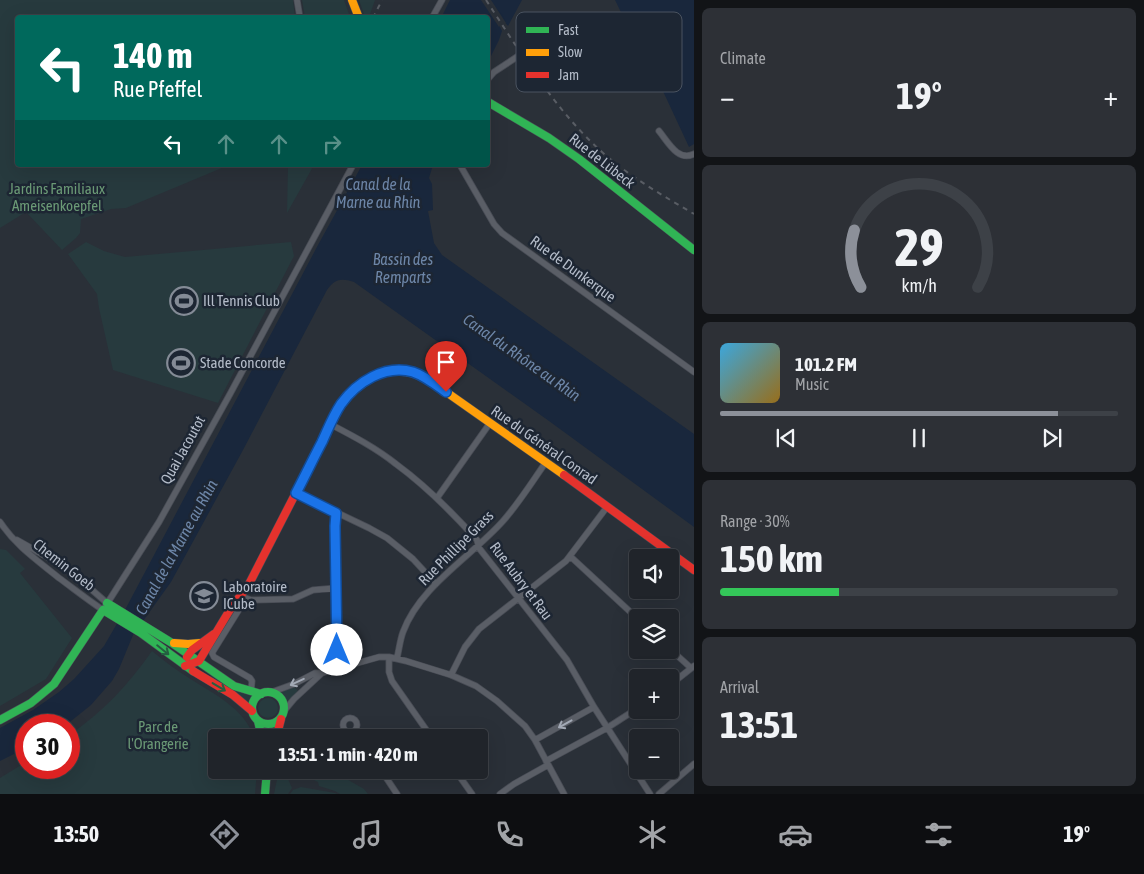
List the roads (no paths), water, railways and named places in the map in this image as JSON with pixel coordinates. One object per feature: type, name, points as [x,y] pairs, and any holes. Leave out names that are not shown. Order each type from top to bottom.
[{"type":"main road","points":[[352,0],[358,15]]},
{"type":"main road","name":"Rue de Lübeck","points":[[490,103],[549,138],[580,159],[694,250]]},
{"type":"main road","name":"Rue du Général Conrad","points":[[199,661],[214,634],[256,572],[341,405],[349,394],[361,384],[381,373],[400,370],[424,377],[546,462],[694,570]]},
{"type":"main road","points":[[105,606],[143,630],[172,643],[234,686],[261,694]]},
{"type":"main road","name":"Quai Jacoutot","points":[[0,720],[31,703],[54,684],[105,606]]},
{"type":"main road","points":[[143,630],[185,666],[233,695],[252,711]]},
{"type":"main road","points":[[185,666],[188,654],[214,634]]},
{"type":"main road","points":[[172,643],[202,643]]},
{"type":"main road","points":[[185,666],[199,661]]},
{"type":"main road","points":[[278,729],[284,711],[284,704],[280,697],[272,692],[266,692],[256,698],[252,704],[254,717],[258,721],[264,724],[273,724],[281,719]]},
{"type":"main road","points":[[258,721],[260,729]]},
{"type":"main road","points":[[265,794],[266,779]]},
{"type":"street","points":[[297,0],[300,15]]},
{"type":"street","points":[[434,15],[442,0]]},
{"type":"street","points":[[490,77],[516,58]]},
{"type":"street","points":[[659,131],[677,153],[683,157],[689,157],[694,154]]},
{"type":"street","name":"Quai Jacoutot","points":[[105,606],[159,522],[352,167]]},
{"type":"street","name":"Rue de Dunkerque","points":[[461,167],[494,224],[502,233],[694,372]]},
{"type":"street","name":"Rue Aubry et Rau","points":[[330,424],[367,444],[396,463],[437,498],[477,540],[480,548],[566,660],[594,708],[650,794]]},
{"type":"street","points":[[437,498],[490,424]]},
{"type":"street","name":"Rue Phillipe Grass","points":[[397,658],[403,633],[419,603],[436,584],[502,522],[546,462]]},
{"type":"street","points":[[296,493],[387,538],[413,559],[436,584]]},
{"type":"street","points":[[452,675],[465,647],[479,629],[571,557],[607,507]]},
{"type":"street","points":[[336,513],[337,650],[342,667]]},
{"type":"street","name":"Chemin Goeb","points":[[0,522],[24,550],[91,602],[105,606]]},
{"type":"street","name":"Chemin Goeb","points":[[11,536],[68,569],[105,606]]},
{"type":"street","points":[[571,557],[629,611]]},
{"type":"street","points":[[251,691],[252,681],[250,678],[214,657],[212,653],[240,608],[240,596],[251,600],[293,599],[313,590],[337,588]]},
{"type":"street","points":[[679,656],[692,667],[679,678]]},
{"type":"street","points":[[389,657],[389,672],[392,681],[426,729]]},
{"type":"street","points":[[272,692],[294,684],[315,673],[389,657],[452,675],[476,686],[497,701],[524,726],[535,740],[564,794]]},
{"type":"street","points":[[284,711],[322,673]]},
{"type":"street","points":[[535,740],[594,708]]},
{"type":"street","points":[[500,794],[547,763],[629,714]]},
{"type":"street","points":[[659,794],[694,764]]},
{"type":"street","points":[[387,779],[397,794]]},
{"type":"street","points":[[461,779],[472,794]]},
{"type":"water","points":[[450,0],[522,0],[508,26],[502,19],[499,25],[502,31],[490,58],[490,15],[442,15]]},
{"type":"water","points":[[615,0],[694,0],[694,144],[689,147],[663,92],[682,92],[682,12],[621,12]]},
{"type":"water","points":[[361,167],[432,167],[429,178],[432,184],[433,210],[428,211],[434,243],[442,255],[694,434],[694,527],[354,282],[339,280],[327,290],[171,582],[133,635],[112,681],[91,705],[80,714],[26,714],[59,692],[74,679],[104,646]]},
{"type":"water","points":[[15,720],[15,754],[0,761],[0,728]]},
{"type":"railway","points":[[374,15],[382,0]]},
{"type":"railway","points":[[486,0],[516,46]]},
{"type":"railway","points":[[548,92],[569,118],[602,152],[646,185],[694,214]]},
{"type":"place","name":"Ill Tennis Club","points":[[184,301]]},
{"type":"place","name":"Stade Concorde","points":[[181,363]]},
{"type":"place","name":"Laboratoire ICube","points":[[204,596]]},
{"type":"water label","name":"Canal de la Marne au Rhin","points":[[378,193]]},
{"type":"water label","name":"Bassin des Remparts","points":[[403,268]]},
{"type":"water label","name":"Canal du Rhône au Rhin","points":[[522,357]]},
{"type":"water label","name":"Canal de la Marne au Rhin","points":[[176,547]]},
{"type":"park label","name":"Jardins Familiaux Ameisenkoepfel","points":[[57,198]]},
{"type":"park label","name":"Parc de l'Orangerie","points":[[158,736]]}]
